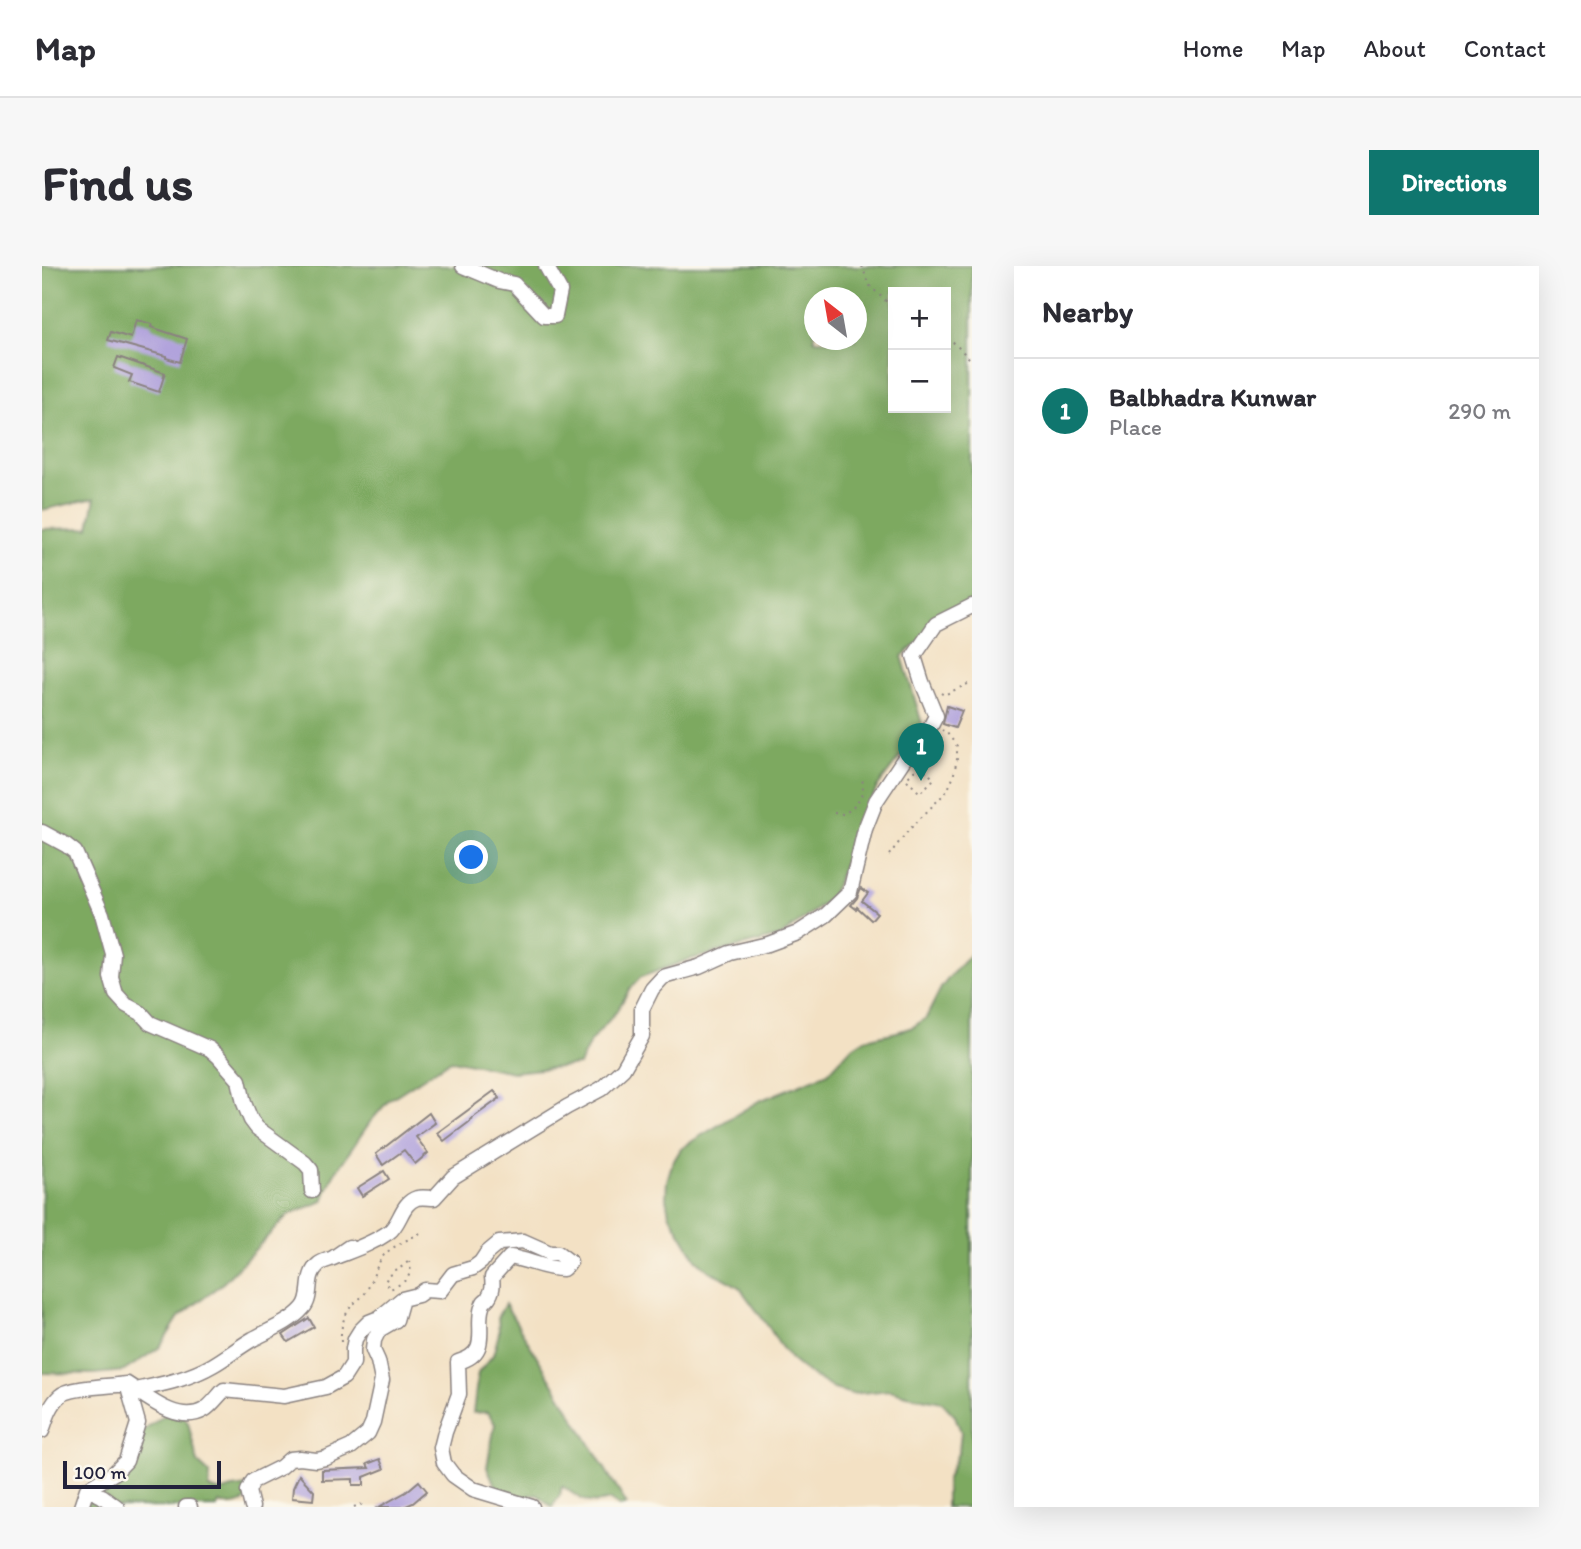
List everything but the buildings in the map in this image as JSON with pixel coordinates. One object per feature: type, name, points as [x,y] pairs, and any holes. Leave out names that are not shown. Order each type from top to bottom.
[{"type":"street","points":[[463,266],[499,281],[514,284],[544,316],[555,316],[560,291],[546,266]]},
{"type":"street","points":[[42,1431],[47,1415],[64,1392],[178,1380],[205,1369],[295,1315],[309,1301],[311,1274],[319,1264],[372,1243],[387,1234],[395,1227],[409,1203],[417,1198],[434,1198],[453,1177],[601,1089],[623,1069],[642,1036],[642,1009],[652,989],[663,977],[798,933],[825,915],[850,892],[865,829],[876,802],[906,756],[926,735],[936,716],[914,656],[936,624],[972,606]]},
{"type":"street","points":[[42,832],[75,852],[102,914],[113,954],[111,977],[116,994],[150,1023],[210,1049],[219,1056],[239,1080],[244,1103],[257,1128],[311,1170],[312,1191]]},
{"type":"street","points":[[131,1387],[174,1412],[189,1414],[205,1410],[224,1390],[284,1396],[326,1387],[344,1377],[353,1363],[355,1339],[369,1322],[379,1318],[402,1299],[418,1295],[425,1290],[440,1291],[453,1274],[474,1268],[499,1243],[523,1241],[550,1253],[558,1253],[570,1262],[563,1269],[548,1269],[510,1257],[492,1277],[493,1287],[481,1310],[480,1343],[474,1354],[465,1361],[458,1362],[459,1394],[441,1448],[444,1463],[453,1475],[473,1489],[532,1507]]},
{"type":"street","points":[[333,1258],[349,1247]]},
{"type":"street","points":[[252,1507],[247,1491],[253,1481],[281,1467],[290,1459],[316,1460],[336,1454],[351,1447],[368,1433],[382,1380],[379,1362],[373,1350],[374,1340],[379,1330],[396,1320],[402,1299]]},
{"type":"street","points":[[81,1507],[87,1489],[114,1474],[126,1461],[138,1423],[131,1387]]},
{"type":"street","points":[[87,1489],[117,1507]]},
{"type":"path","points":[[862,266],[869,285],[888,303]]},
{"type":"path","points":[[951,341],[972,361]]},
{"type":"path","points":[[922,682],[944,695],[972,682]]},
{"type":"path","points":[[889,855],[947,791],[953,778],[957,746],[947,733],[932,724]]},
{"type":"path","points":[[920,765],[934,779],[920,793],[906,779],[920,765]]},
{"type":"path","points":[[834,813],[844,814],[856,805],[864,792],[862,779]]},
{"type":"path","points":[[353,1363],[342,1350],[340,1333],[344,1319],[354,1302],[366,1293],[385,1254],[422,1232]]},
{"type":"path","points":[[409,1261],[412,1268],[404,1283],[390,1290],[385,1282],[394,1270],[409,1261]]},
{"type":"path","points":[[355,1507],[360,1504],[366,1507]]},
{"type":"green space","points":[[42,266],[972,266],[972,599],[902,656],[923,727],[877,787],[830,899],[781,936],[687,960],[641,977],[629,990],[617,1011],[590,1042],[579,1065],[513,1072],[451,1060],[389,1100],[370,1122],[333,1176],[323,1201],[288,1215],[224,1282],[179,1317],[160,1347],[124,1371],[94,1374],[42,1373],[42,529],[89,528],[95,498],[42,510]]},
{"type":"green space","points":[[972,952],[972,1507],[946,1507],[946,1481],[959,1451],[961,1432],[955,1416],[942,1402],[890,1390],[852,1394],[834,1389],[805,1371],[779,1344],[740,1288],[709,1271],[696,1259],[669,1214],[666,1198],[672,1164],[681,1149],[759,1101],[828,1073],[851,1048],[865,1039],[913,1027],[926,1018],[941,988]]},
{"type":"green space","points":[[505,1304],[627,1505],[619,1506],[610,1500],[590,1502],[562,1486],[552,1507],[538,1495],[530,1495],[526,1507],[507,1497],[494,1483],[487,1467],[495,1424],[488,1412],[473,1413],[478,1373],[493,1355],[499,1333],[498,1316]]},
{"type":"green space","points":[[181,1412],[188,1423],[198,1463],[210,1474],[209,1488],[221,1492],[247,1486],[250,1498],[235,1505],[219,1503],[217,1507],[87,1507],[101,1488],[132,1471],[135,1454],[141,1446],[142,1432],[166,1414]]},
{"type":"place","name":"Balbhadra Kunwar","points":[[921,781]]}]
